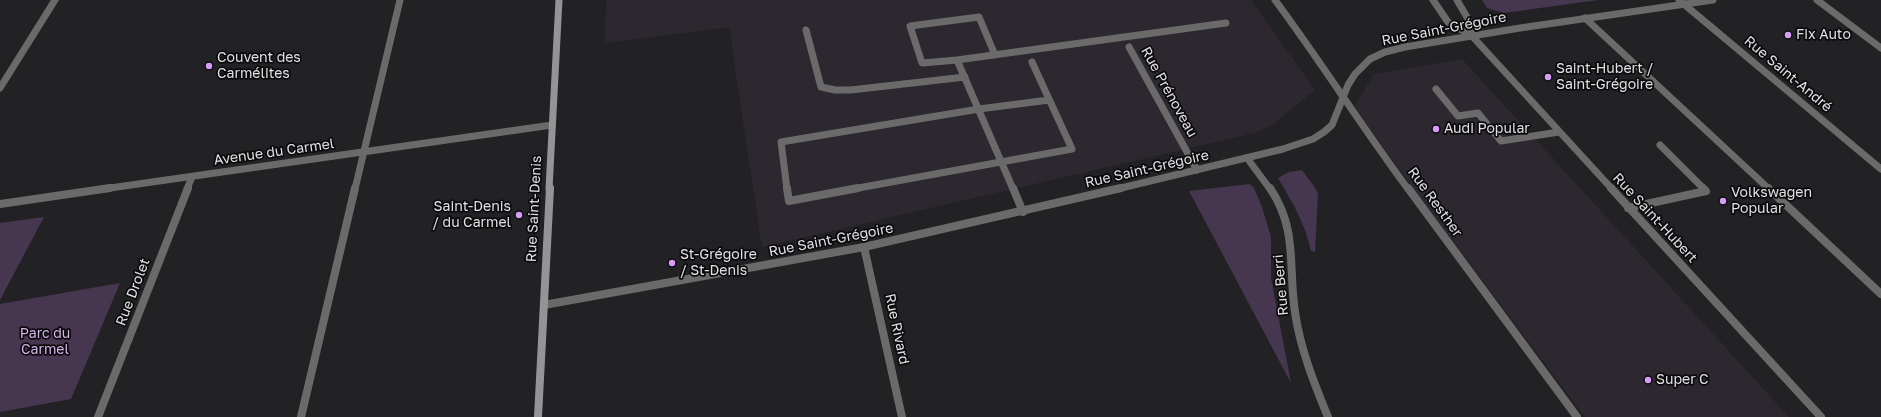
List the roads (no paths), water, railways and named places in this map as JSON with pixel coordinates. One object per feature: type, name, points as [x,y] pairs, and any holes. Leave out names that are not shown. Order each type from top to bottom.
[{"type":"main road","name":"Rue Saint-Denis","points":[[538,417],[552,125],[560,1]]},
{"type":"street","points":[[0,88],[55,0]]},
{"type":"street","points":[[301,417],[400,0]]},
{"type":"street","name":"Rue Resther","points":[[1275,0],[1316,56],[1343,98],[1576,417]]},
{"type":"street","name":"Rue Saint-Hubert","points":[[1433,0],[1448,22],[1472,36],[1628,208],[1822,417]]},
{"type":"street","name":"Rue Saint-Hubert","points":[[1457,0],[1468,18],[1472,36]]},
{"type":"street","name":"Rue Saint-Grégoire","points":[[544,305],[721,275],[864,248],[1023,212],[1247,158],[1304,143],[1323,133],[1335,120],[1343,98],[1356,73],[1376,56],[1404,48],[1472,36],[1681,2],[1713,0]]},
{"type":"street","points":[[1817,0],[1881,48]]},
{"type":"street","name":"Rue Saint-André","points":[[1681,2],[1881,169]]},
{"type":"street","points":[[995,54],[979,17],[910,26],[922,63],[957,60],[1226,23]]},
{"type":"street","points":[[1586,18],[1881,294]]},
{"type":"street","points":[[806,30],[820,87],[835,90],[851,90],[965,77]]},
{"type":"street","name":"Rue Prénoveau","points":[[1129,47],[1197,170]]},
{"type":"street","points":[[957,60],[1023,212]]},
{"type":"street","points":[[1032,62],[1072,148],[789,201],[781,142],[979,109],[1049,100]]},
{"type":"street","points":[[1436,89],[1458,116],[1478,113],[1501,141],[1559,132]]},
{"type":"street","name":"Avenue du Carmel","points":[[0,204],[552,125]]},
{"type":"street","points":[[1628,208],[1706,191],[1660,145]]},
{"type":"street","name":"Rue Berri","points":[[1247,158],[1270,190],[1287,222],[1291,240],[1293,298],[1301,338],[1318,393],[1328,417]]},
{"type":"street","name":"Rue Drolet","points":[[98,417],[192,177]]},
{"type":"street","name":"Rue Rivard","points":[[864,248],[902,417]]},
{"type":"place","name":"Fix Auto","points":[[1788,35]]},
{"type":"place","name":"Couvent des Carmélites","points":[[209,66]]},
{"type":"place","name":"Saint-Hubert / Saint-Grégoire","points":[[1548,77]]},
{"type":"place","name":"Audi Popular","points":[[1436,129]]},
{"type":"place","name":"Volkswagen Popular","points":[[1723,201]]},
{"type":"place","name":"Saint-Denis / du Carmel","points":[[519,215]]},
{"type":"place","name":"St-Grégoire / St-Denis","points":[[672,263]]},
{"type":"place","name":"Super C","points":[[1648,380]]},
{"type":"park label","name":"Parc du Carmel","points":[[45,342]]}]
